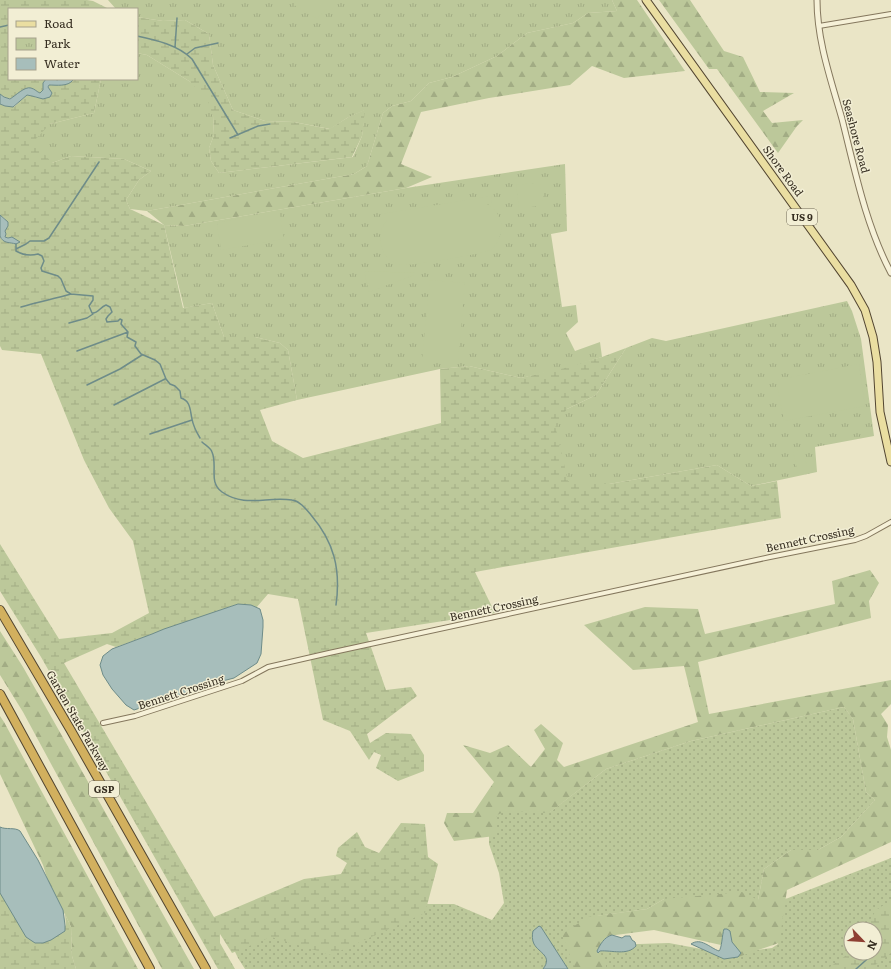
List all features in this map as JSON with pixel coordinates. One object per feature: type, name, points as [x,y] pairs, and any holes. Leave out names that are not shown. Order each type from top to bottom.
[{"type":"highway","name":"Garden State Parkway","points":[[0,610],[74,735],[206,969]]},
{"type":"highway","points":[[0,694],[150,969]]},
{"type":"main road","name":"Shore Road","points":[[646,0],[851,284],[861,303],[873,337],[877,362],[880,412],[891,462]]},
{"type":"street","name":"Seashore Road","points":[[818,0],[819,26],[825,59],[860,190],[878,245],[891,273]]},
{"type":"street","points":[[819,26],[891,14]]},
{"type":"street","name":"Bennett Crossing","points":[[103,723],[135,716],[242,681],[268,668],[329,653],[700,572],[855,540],[866,536],[891,522]]},
{"type":"green space","points":[[0,0],[87,0],[93,1],[107,8],[8,8],[8,80],[45,80],[43,83],[43,90],[40,93],[28,88],[12,98],[5,97],[0,94]]},
{"type":"green space","points":[[108,0],[612,0],[617,11],[588,13],[573,23],[527,33],[497,56],[452,77],[429,83],[411,101],[392,106],[383,113],[367,166],[354,174],[147,211],[130,209],[126,200],[139,180],[151,171],[124,159],[71,156],[52,163],[34,141],[50,124],[94,113],[101,80],[138,80],[138,53],[147,55],[189,81],[208,101],[213,116],[214,135],[209,148],[211,161],[219,173],[353,157],[362,136],[365,110],[347,118],[330,129],[294,122],[265,121],[233,110],[213,65],[209,34],[185,20],[163,21],[138,17],[138,8],[115,8]]},
{"type":"green space","points":[[296,0],[337,0],[332,10],[326,9],[317,19],[294,5]]},
{"type":"green space","points":[[612,0],[637,0],[685,71],[624,78],[592,66],[570,85],[489,98],[421,112],[401,164],[432,177],[406,188],[184,226],[164,225],[147,211],[354,174],[367,166],[383,113],[392,106],[411,101],[429,83],[452,77],[497,56],[527,33],[573,23],[588,13],[617,11]]},
{"type":"green space","points":[[659,0],[690,0],[724,51],[743,57],[760,92],[794,93],[763,111],[772,123],[803,120],[778,153],[717,69],[709,69]]},
{"type":"green space","points":[[138,17],[163,21],[185,20],[209,34],[213,65],[233,110],[265,121],[294,122],[329,129],[366,109],[362,136],[352,157],[219,173],[211,161],[209,148],[214,135],[213,116],[189,81],[147,55],[138,53]]},
{"type":"green space","points":[[101,80],[94,113],[50,124],[52,163],[71,156],[124,159],[151,171],[139,180],[126,200],[130,209],[164,225],[183,308],[212,303],[224,337],[255,337],[280,343],[288,350],[297,400],[260,410],[272,441],[303,458],[441,423],[440,369],[469,366],[521,378],[602,357],[626,348],[596,395],[567,409],[609,484],[717,465],[751,486],[777,481],[781,518],[475,572],[495,613],[366,633],[386,690],[411,687],[417,696],[367,734],[370,743],[386,733],[411,734],[424,755],[424,771],[398,781],[376,768],[381,755],[374,752],[369,760],[350,731],[323,720],[298,599],[268,594],[256,608],[238,604],[116,647],[107,644],[64,663],[214,917],[304,879],[341,874],[347,863],[336,856],[338,848],[357,832],[365,847],[379,853],[401,823],[425,824],[428,857],[438,864],[425,913],[331,955],[271,937],[232,953],[220,934],[220,943],[235,969],[218,969],[41,657],[0,591],[0,544],[59,639],[112,633],[149,613],[133,541],[109,508],[84,460],[41,354],[2,350],[0,346],[0,236],[1,239],[7,242],[16,244],[11,237],[8,238],[5,236],[5,219],[0,215],[0,104],[14,107],[27,95],[37,98],[49,88],[49,85],[58,85],[73,81]]},
{"type":"green space","points":[[565,164],[567,231],[551,234],[562,307],[576,305],[578,322],[566,333],[575,351],[600,342],[602,357],[565,368],[521,378],[469,366],[440,369],[297,400],[288,350],[280,343],[255,337],[224,337],[212,303],[184,308],[164,225],[184,226],[406,188]]},
{"type":"green space","points":[[534,183],[540,184],[541,189],[543,189],[543,200],[537,201],[537,206],[519,209],[516,185]]},
{"type":"green space","points":[[491,196],[492,203],[487,204],[496,212],[500,220],[501,231],[495,245],[490,250],[418,264],[402,265],[389,259],[381,247],[381,233],[387,220],[382,220],[381,214]]},
{"type":"green space","points":[[279,210],[284,239],[221,250],[217,223]]},
{"type":"green space","points":[[364,271],[415,273],[414,275],[369,292]]},
{"type":"green space","points":[[430,280],[465,283],[458,360],[422,360]]},
{"type":"green space","points":[[847,301],[852,311],[861,339],[874,436],[815,447],[817,472],[751,486],[717,465],[609,484],[568,481],[555,425],[567,409],[596,395],[626,348],[652,338],[666,341]]},
{"type":"green space","points":[[859,364],[865,406],[784,421],[776,380]]},
{"type":"green space","points":[[803,449],[807,467],[797,469],[793,451]]},
{"type":"green space","points":[[870,570],[879,583],[869,601],[871,618],[698,662],[709,714],[891,680],[891,704],[881,714],[888,725],[887,737],[891,750],[891,842],[787,890],[779,943],[738,957],[727,929],[721,945],[654,930],[608,936],[597,951],[606,962],[606,969],[575,969],[562,934],[588,917],[647,909],[664,899],[742,892],[758,900],[764,869],[791,850],[818,850],[841,837],[875,800],[866,792],[853,719],[844,707],[691,741],[606,769],[549,813],[506,811],[497,815],[495,836],[454,841],[444,823],[447,813],[473,813],[494,782],[463,745],[490,753],[508,745],[531,767],[545,749],[534,730],[541,724],[563,743],[557,760],[564,767],[698,722],[684,666],[633,670],[584,625],[645,607],[698,609],[705,634],[835,604],[832,581]]},
{"type":"green space","points":[[0,631],[23,667],[194,969],[162,969],[23,712],[0,675]]},
{"type":"green space","points":[[844,707],[853,719],[866,792],[875,800],[841,837],[818,850],[791,850],[764,869],[758,900],[664,899],[647,909],[597,916],[610,945],[669,943],[728,954],[772,948],[778,944],[783,900],[891,858],[891,969],[245,969],[224,929],[415,904],[454,904],[492,920],[504,903],[499,873],[489,844],[489,810],[550,812],[606,769],[691,741]]},
{"type":"green space","points":[[0,716],[138,969],[76,969],[72,956],[71,927],[65,914],[55,904],[43,865],[0,774]]},
{"type":"green space","points":[[0,885],[61,932],[66,925],[65,914],[71,927],[72,956],[76,969],[0,969]]},
{"type":"green space","points":[[891,901],[891,953],[883,959],[883,921],[869,921],[877,909]]},
{"type":"green space","points":[[843,958],[843,961],[880,961],[870,969],[827,969]]},
{"type":"water","points":[[45,80],[73,80],[65,85],[49,85],[48,87],[52,93],[50,97],[43,99],[27,95],[13,107],[0,104],[0,94],[10,99],[23,90],[29,88],[32,88],[40,93],[43,90],[43,83]]},
{"type":"water","points":[[0,215],[8,222],[5,237],[12,237],[20,242],[16,244],[5,242],[1,239]]},
{"type":"water","points":[[238,604],[251,605],[260,609],[263,627],[261,654],[257,663],[234,678],[199,688],[194,688],[186,693],[134,710],[126,705],[112,689],[103,675],[100,665],[103,656],[112,649],[164,629]]},
{"type":"water","points":[[0,827],[20,831],[38,860],[63,910],[65,931],[51,940],[43,943],[35,943],[26,937],[0,893]]},
{"type":"water","points":[[539,926],[568,969],[543,969],[546,965],[546,958],[536,947],[532,938],[533,931]]},
{"type":"water","points":[[724,929],[730,931],[732,942],[741,953],[738,957],[724,959],[691,944],[695,942],[702,942],[719,951]]},
{"type":"water","points":[[612,935],[622,938],[625,936],[630,936],[635,942],[636,946],[624,952],[600,951],[598,953],[597,951],[603,942]]},
{"type":"waterway","points":[[175,47],[177,18]]},
{"type":"waterway","points":[[0,27],[8,25]]},
{"type":"waterway","points":[[138,36],[159,41],[180,50],[192,59],[238,135]]},
{"type":"waterway","points":[[187,54],[195,48],[218,43]]},
{"type":"waterway","points":[[230,138],[258,126],[270,124]]},
{"type":"waterway","points":[[16,249],[30,241],[44,241],[49,238],[99,162]]},
{"type":"waterway","points":[[16,244],[16,251],[27,255],[38,254],[42,256],[44,261],[41,268],[42,271],[58,276],[61,279],[66,291],[71,294],[93,296],[93,300],[89,306],[92,313],[106,305],[110,307],[112,312],[106,319],[107,322],[118,321],[120,319],[122,320],[121,324],[128,332],[127,337],[136,342],[135,346],[141,354],[155,360],[160,364],[166,379],[180,391],[181,398],[187,401],[193,424],[200,438]]},
{"type":"waterway","points":[[21,307],[71,294]]},
{"type":"waterway","points":[[69,323],[87,318],[93,314]]},
{"type":"waterway","points":[[77,351],[128,332]]},
{"type":"waterway","points":[[87,385],[120,369],[142,355]]},
{"type":"waterway","points":[[114,405],[165,379]]},
{"type":"waterway","points":[[150,434],[192,420]]},
{"type":"waterway","points":[[202,442],[212,452],[214,457],[215,484],[222,492],[231,497],[248,501],[274,499],[292,500],[298,502],[311,515],[325,535],[334,557],[337,580],[336,605]]},
{"type":"waterway","points":[[856,969],[865,961]]}]
